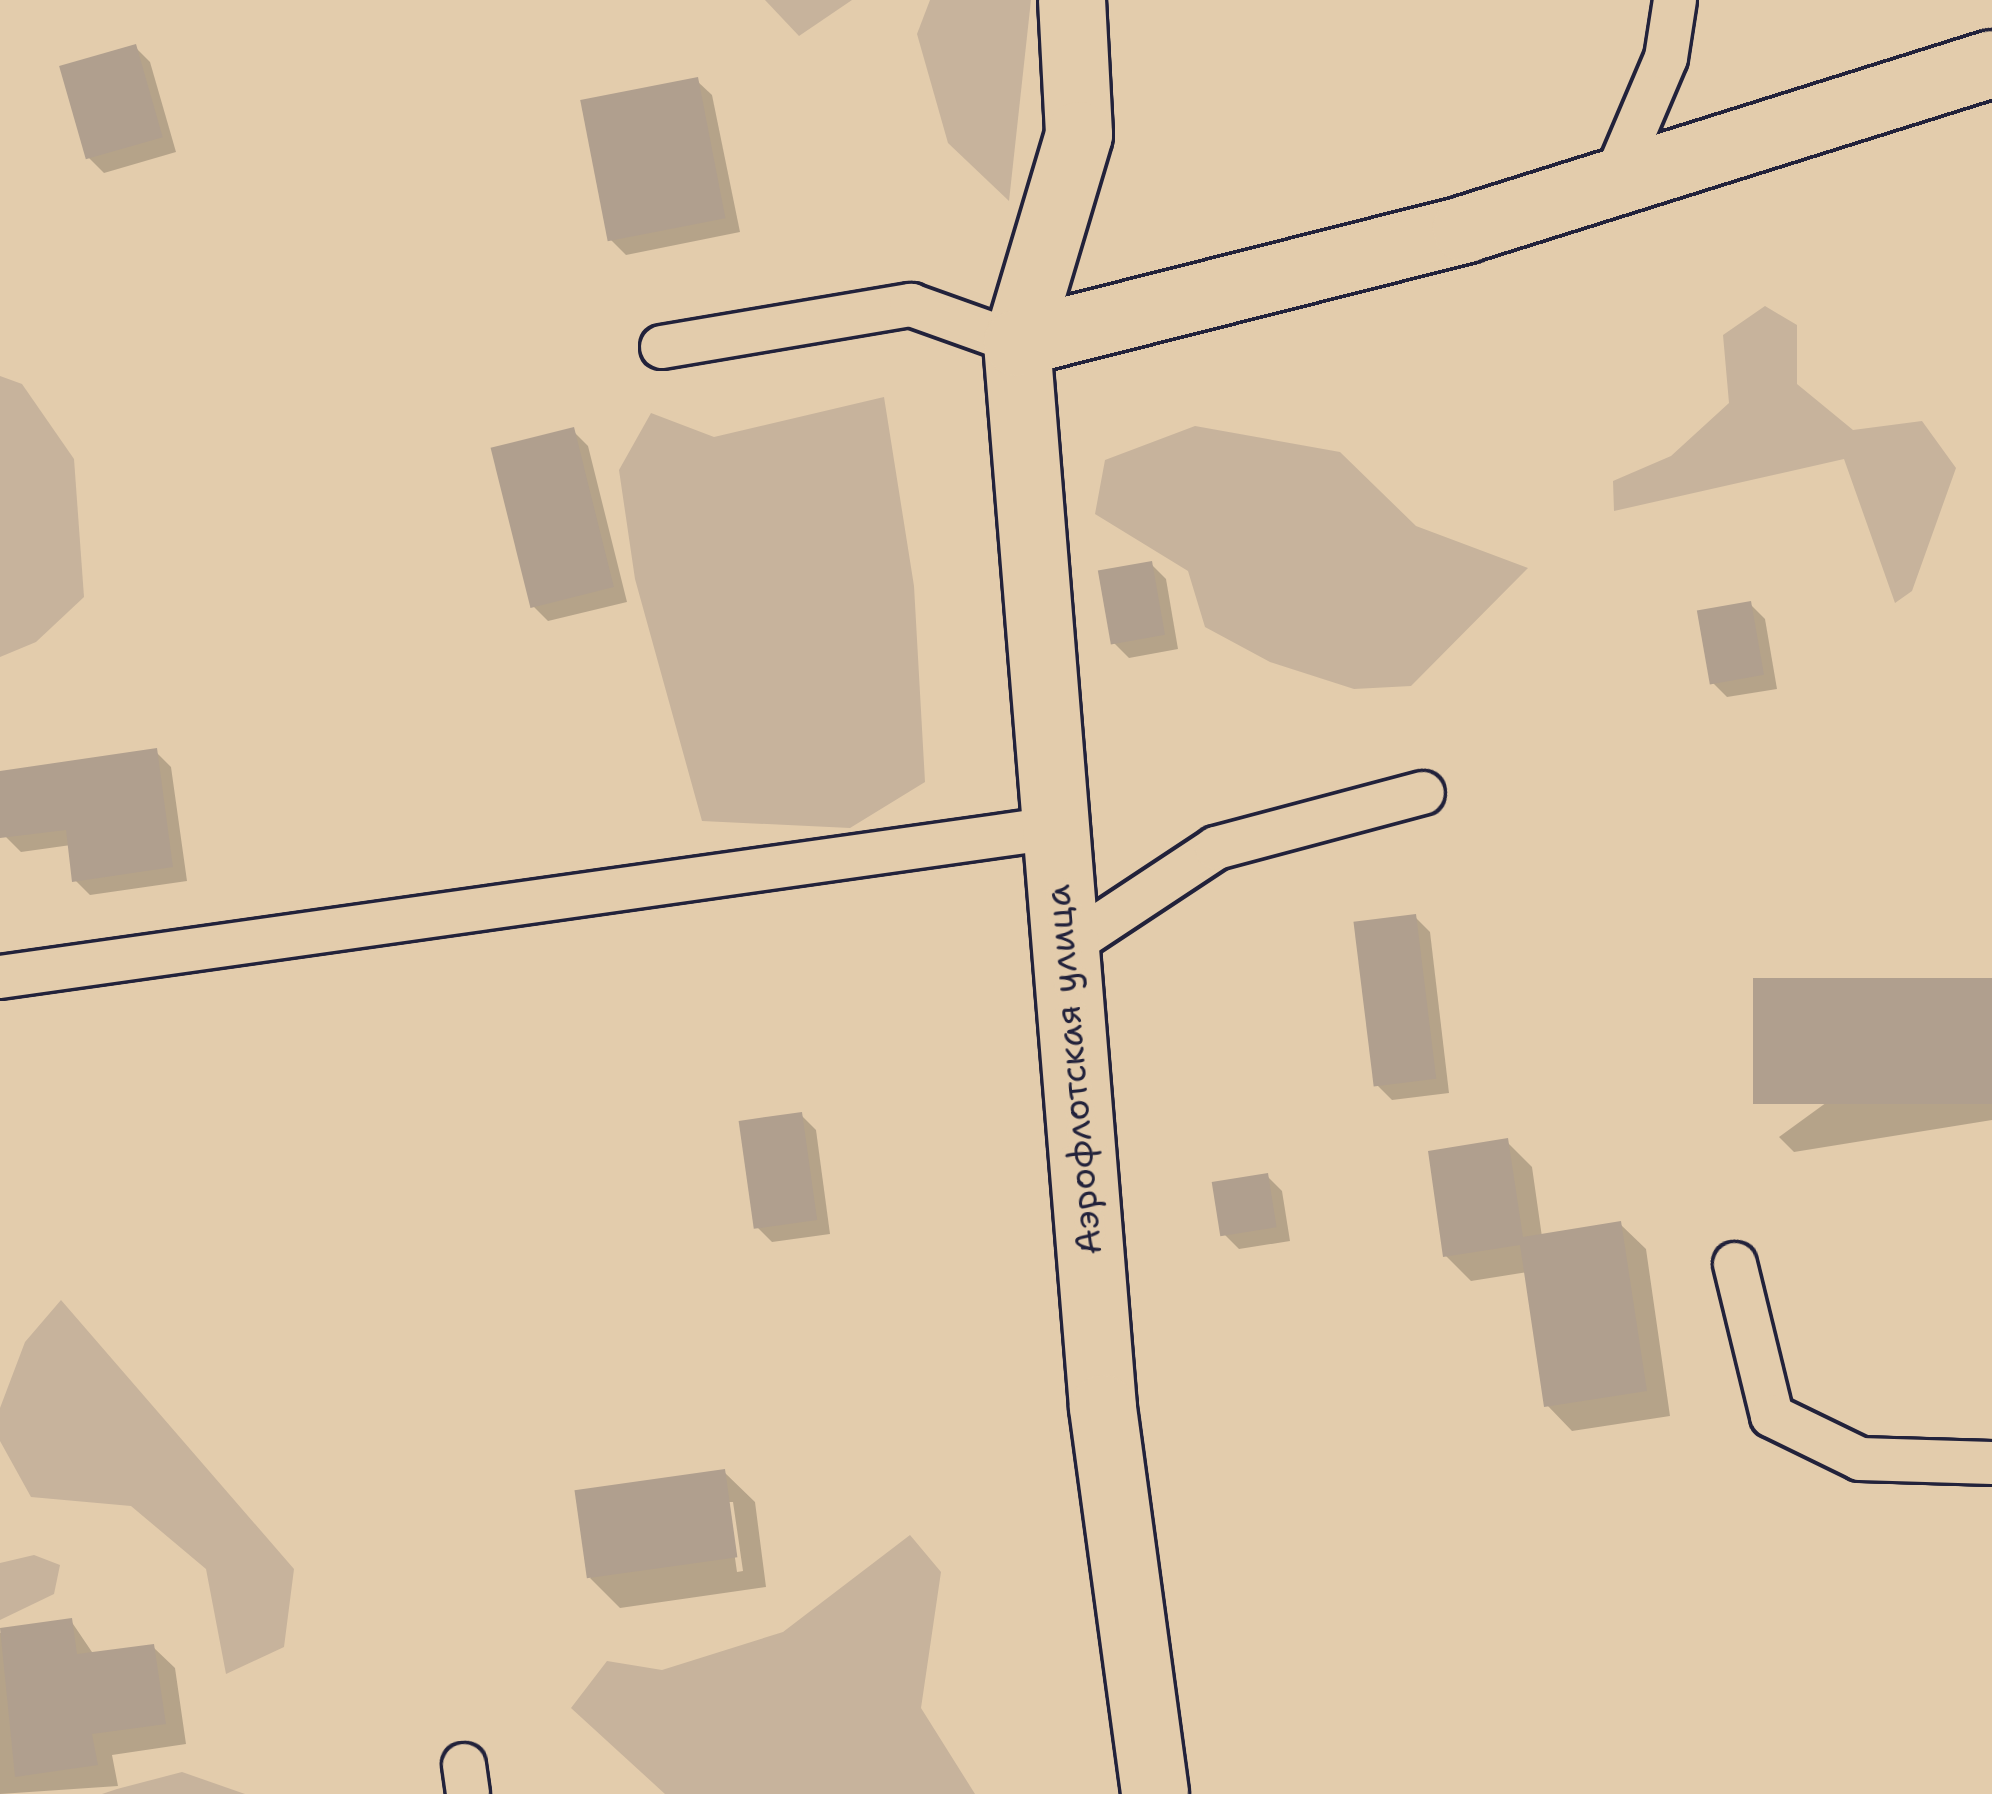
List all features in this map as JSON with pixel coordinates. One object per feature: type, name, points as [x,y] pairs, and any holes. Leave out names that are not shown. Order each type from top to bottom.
[{"type":"street","points":[[1017,343],[1079,136],[1072,0]]},
{"type":"street","points":[[1017,343],[1612,184],[1992,64]]},
{"type":"street","name":"Аэрофлотская улица","points":[[1017,343],[1062,950],[1103,1408],[1155,1794]]},
{"type":"lane","points":[[1612,184],[1666,58],[1675,0]]},
{"type":"lane","points":[[662,347],[911,305],[1017,343]]},
{"type":"lane","points":[[1062,950],[1216,848],[1424,793]]},
{"type":"lane","points":[[0,977],[1053,828]]},
{"type":"lane","points":[[1735,1264],[1772,1416],[1860,1459],[1992,1463]]},
{"type":"shaded area","points":[[765,0],[852,0],[799,36]]},
{"type":"shaded area","points":[[930,0],[1031,0],[1009,201],[948,143],[917,34]]},
{"type":"shaded area","points":[[1765,306],[1797,325],[1797,384],[1853,430],[1922,421],[1956,468],[1912,591],[1895,603],[1844,459],[1614,511],[1613,481],[1671,456],[1729,403],[1723,335]]},
{"type":"shaded area","points":[[0,376],[22,384],[74,459],[84,597],[36,642],[0,657]]},
{"type":"shaded area","points":[[884,397],[914,586],[925,782],[850,828],[702,821],[635,579],[619,470],[651,413],[714,437]]},
{"type":"shaded area","points":[[1195,426],[1340,452],[1416,526],[1528,568],[1411,686],[1354,689],[1270,662],[1205,627],[1188,571],[1095,514],[1105,460]]},
{"type":"shaded area","points":[[61,1300],[294,1569],[284,1647],[226,1674],[206,1569],[131,1506],[31,1497],[0,1441],[0,1408],[25,1342]]},
{"type":"shaded area","points":[[910,1535],[941,1572],[921,1708],[975,1794],[665,1794],[571,1708],[607,1661],[662,1670],[783,1632]]},
{"type":"shaded area","points":[[34,1555],[60,1565],[54,1594],[0,1620],[0,1563]]},
{"type":"shaded area","points":[[182,1772],[245,1794],[102,1794],[117,1789]]},
{"type":"building","points":[[136,44],[163,137],[86,159],[59,66]]},
{"type":"building","points":[[698,77],[725,218],[608,241],[580,100]]},
{"type":"building","points":[[574,427],[614,587],[530,608],[491,448]]},
{"type":"building","points":[[1152,561],[1165,635],[1111,644],[1098,571]]},
{"type":"building","points":[[1751,601],[1764,675],[1710,684],[1697,611]]},
{"type":"building","points":[[157,748],[173,867],[72,882],[66,830],[0,838],[0,771]]},
{"type":"building","points":[[1416,914],[1436,1079],[1374,1086],[1353,922]]},
{"type":"building","points":[[1753,978],[1992,978],[1992,1104],[1753,1104]]},
{"type":"building","points":[[802,1112],[817,1220],[754,1229],[739,1121]]},
{"type":"building","points":[[1508,1138],[1523,1237],[1621,1221],[1647,1391],[1544,1407],[1520,1245],[1443,1257],[1428,1151]]},
{"type":"building","points":[[1268,1173],[1277,1227],[1220,1236],[1212,1182]]},
{"type":"building","points":[[725,1469],[737,1557],[587,1578],[574,1490]]},
{"type":"building","points":[[72,1618],[77,1654],[154,1644],[166,1724],[92,1734],[98,1765],[15,1777],[0,1628]]}]
